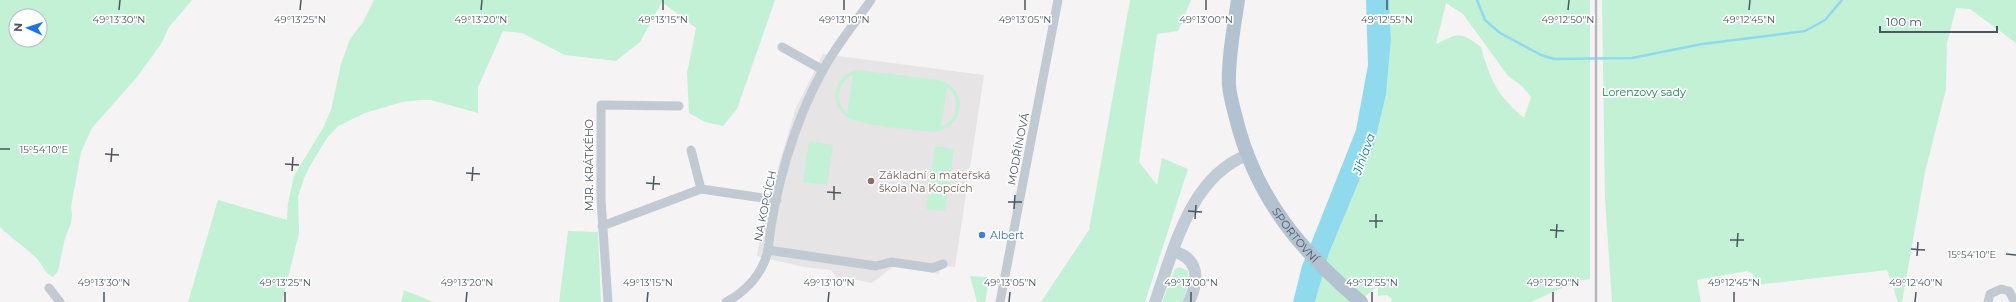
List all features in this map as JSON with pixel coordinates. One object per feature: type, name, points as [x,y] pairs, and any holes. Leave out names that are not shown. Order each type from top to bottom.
[{"type":"main road","name":"SPORTOVNÍ","points":[[1238,0],[1229,84],[1242,158],[1292,234],[1323,268],[1361,302]]},
{"type":"main road","points":[[1155,302],[1186,217],[1196,199],[1214,177],[1242,158]]},
{"type":"main road","points":[[1173,251],[1188,258],[1194,266],[1196,280],[1189,302]]},
{"type":"street","name":"NA KOPCÍCH","points":[[871,0],[823,70],[804,108],[792,140],[777,200],[768,250],[876,266],[891,262],[933,268],[943,264]]},
{"type":"street","name":"MODŘÍNOVÁ","points":[[1000,302],[1058,0]]},
{"type":"street","points":[[782,47],[823,70]]},
{"type":"street","name":"MJR. KRÁTKÉHO","points":[[608,302],[600,194],[601,105],[679,106]]},
{"type":"street","points":[[692,150],[701,189]]},
{"type":"street","points":[[602,226],[701,189],[777,200]]},
{"type":"street","points":[[726,302],[747,288],[761,270],[768,250]]},
{"type":"street","points":[[49,288],[59,302]]},
{"type":"street","points":[[1988,302],[1993,291],[2001,289],[2009,291],[2014,302]]},
{"type":"shaded area","name":"Základní a mateřská škola Na Kopcích","points":[[823,54],[984,75],[955,267],[941,266],[939,274],[894,266],[872,283],[842,277],[841,284],[831,270],[804,267],[757,256],[765,211],[796,108]]},
{"type":"green space","points":[[0,0],[192,0],[169,27],[161,44],[137,77],[92,128],[81,152],[71,207],[71,223],[65,238],[58,271],[53,277],[51,276],[46,272],[34,256],[0,227]]},
{"type":"green space","points":[[374,0],[775,0],[737,109],[723,126],[705,122],[689,113],[687,73],[696,28],[662,2],[640,42],[616,61],[565,55],[522,33],[503,31],[478,87],[478,113],[431,100],[402,102],[365,113],[338,126],[327,138],[304,178],[298,197],[299,233],[282,302],[188,302],[218,200],[287,220],[288,203],[294,176],[323,128],[331,110],[341,64],[350,39],[363,22]]},
{"type":"green space","points":[[1130,0],[1191,0],[1178,31],[1157,34],[1139,162],[1157,185],[1162,158],[1188,169],[1145,302],[1041,302],[1089,230]]},
{"type":"green space","points":[[1389,0],[1590,0],[1590,279],[1577,281],[1531,302],[1391,302],[1392,299],[1387,295],[1378,296],[1378,286],[1358,302],[1315,302],[1329,253],[1374,144],[1386,95],[1391,39]],"holes":[[[1446,3],[1463,14],[1508,76],[1522,86],[1531,97],[1524,118],[1501,95],[1496,87],[1481,47],[1468,38],[1459,35],[1436,44]]]},
{"type":"green space","name":"Lorenzovy sady","points":[[1602,0],[2016,0],[2016,43],[1970,9],[1956,8],[1947,43],[1946,89],[1925,172],[1902,302],[1898,302],[1887,270],[1755,285],[1753,274],[1747,271],[1697,280],[1701,302],[1612,302],[1605,199]]},
{"type":"green space","points":[[857,70],[939,80],[949,85],[956,91],[960,108],[957,116],[952,123],[944,129],[934,132],[877,125],[856,121],[849,118],[840,110],[836,103],[835,94],[837,86],[841,80],[853,71]],"holes":[[[853,75],[847,113],[840,104],[839,93],[843,83]],[[947,87],[955,97],[956,108],[951,119],[947,124],[941,127]]]},
{"type":"green space","points":[[809,141],[833,145],[827,185],[803,182]]},
{"type":"green space","points":[[935,146],[954,149],[945,211],[926,209]]},
{"type":"green space","points":[[568,231],[598,232],[601,302],[559,302]]},
{"type":"green space","points":[[1179,267],[1188,271],[1188,285],[1183,302],[1162,302],[1175,269]]},
{"type":"green space","points":[[970,276],[987,277],[989,280],[985,302],[977,302]]},
{"type":"green space","points":[[404,290],[433,302],[401,302]]},
{"type":"water","name":"Jihlava","points":[[1366,0],[1389,0],[1391,39],[1386,95],[1374,145],[1329,253],[1315,302],[1293,302],[1302,266],[1356,130],[1368,65]]},
{"type":"waterway","points":[[1477,0],[1485,20],[1500,33],[1541,55],[1554,59],[1632,58],[1702,44],[1805,31],[1825,20],[1842,0]]},
{"type":"railway","points":[[1596,0],[1596,302]]},
{"type":"place","name":"Základní a mateřská škola Na Kopcích","points":[[871,181]]},
{"type":"place","name":"Albert","points":[[982,235]]}]
